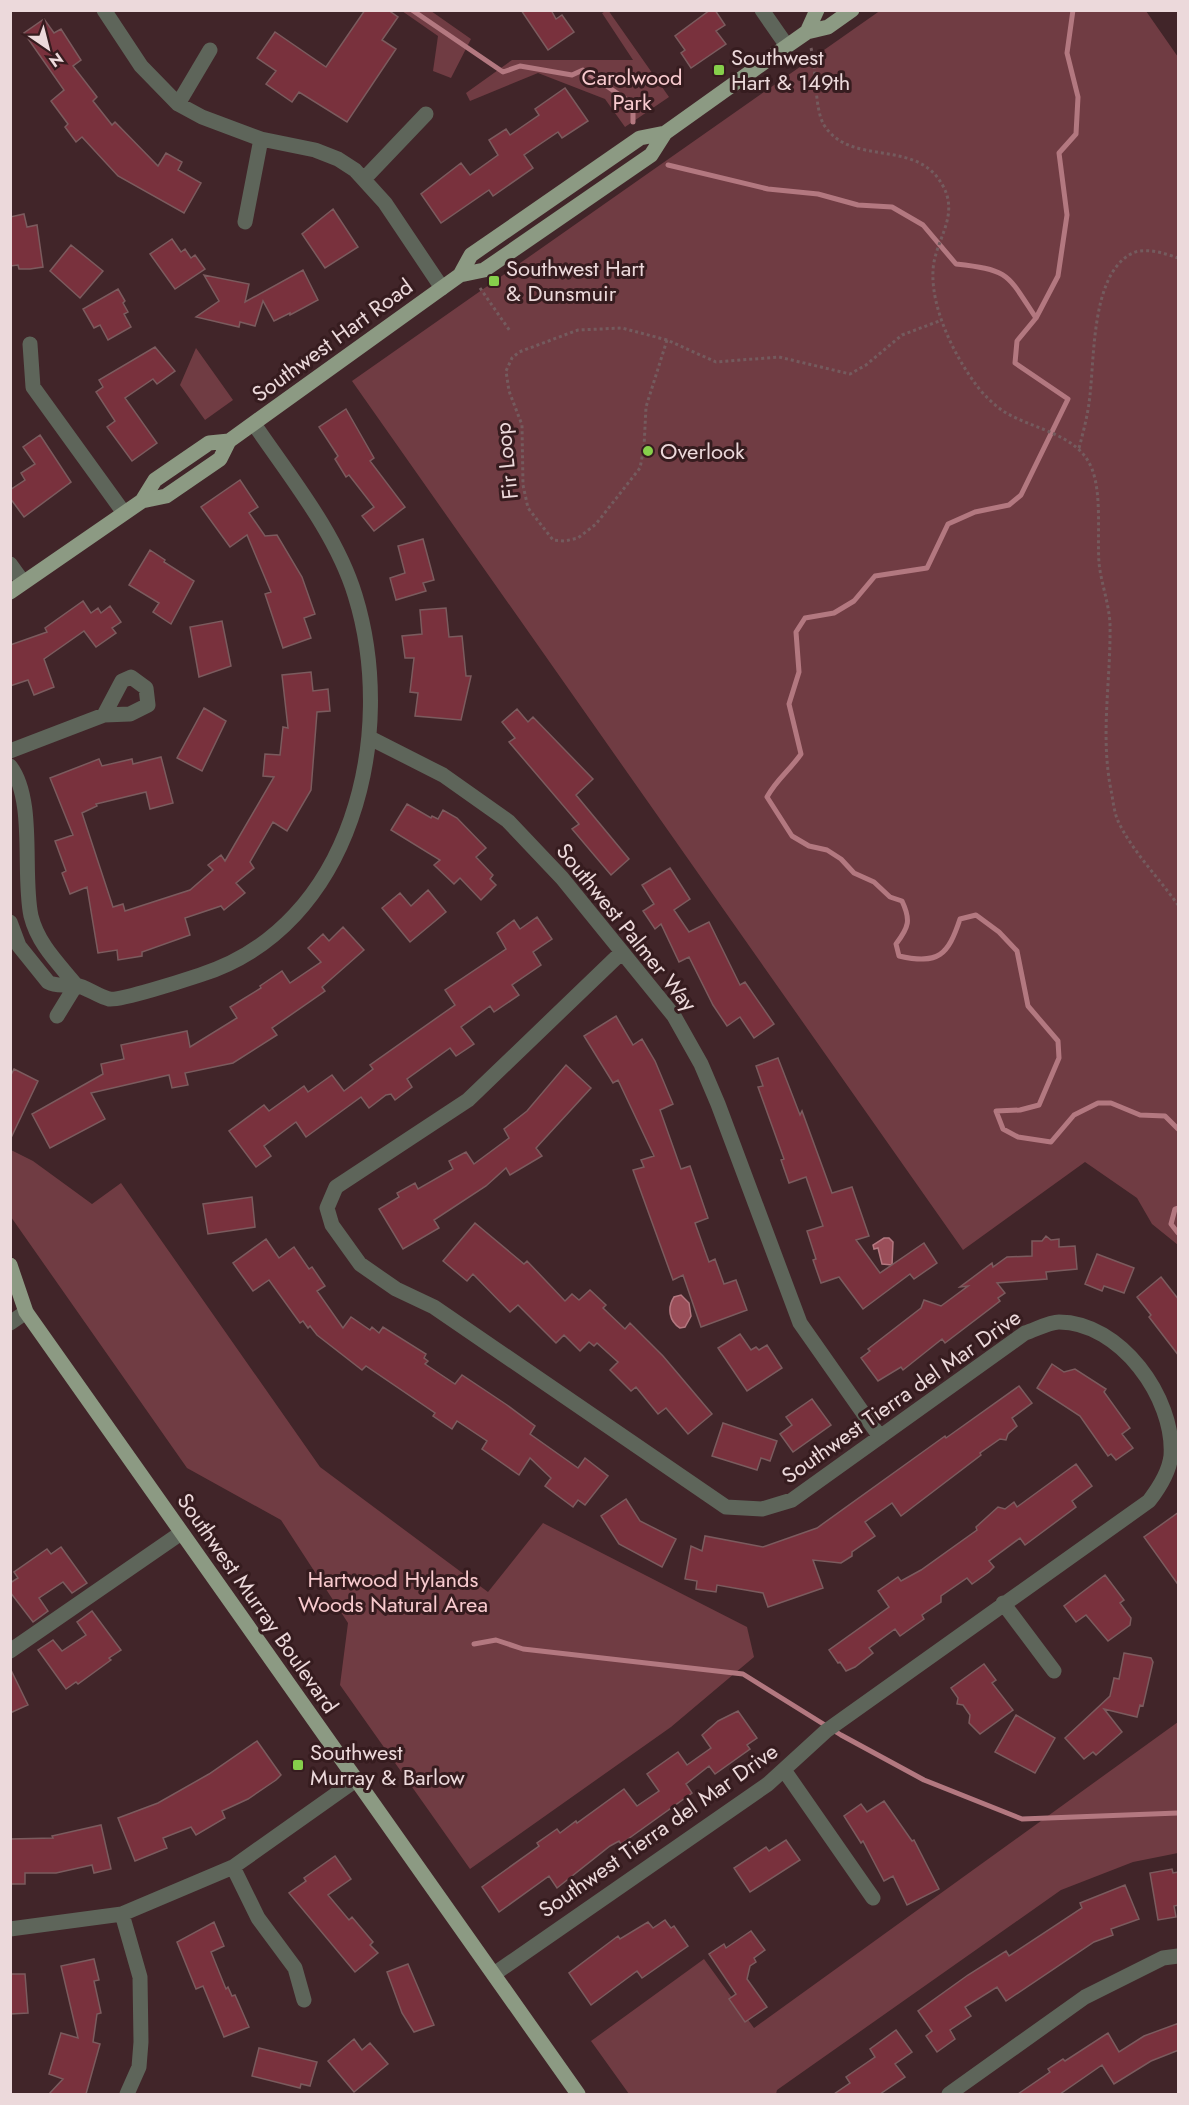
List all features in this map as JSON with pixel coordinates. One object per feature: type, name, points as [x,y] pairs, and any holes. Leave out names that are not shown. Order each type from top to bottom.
[{"type":"main road","points":[[807,32],[817,10]]},
{"type":"main road","name":"Southwest Hart Road","points":[[10,592],[142,501],[155,480],[209,443],[229,441],[442,288],[465,274],[471,255],[640,138],[665,133],[807,32],[828,27],[852,10]]},
{"type":"main road","name":"Southwest Murray Boulevard","points":[[10,1264],[26,1312],[578,2094]]},
{"type":"main road","name":"Southwest Murray Boulevard","points":[[10,1300],[26,1312]]},
{"type":"street","points":[[104,10],[141,66],[178,104],[202,117],[261,139],[315,150],[338,159],[364,178],[385,203],[442,288]]},
{"type":"street","points":[[762,10],[787,46]]},
{"type":"street","points":[[178,104],[210,50]]},
{"type":"street","points":[[364,178],[426,114]]},
{"type":"street","points":[[245,222],[261,139]]},
{"type":"street","points":[[30,344],[33,387],[124,513]]},
{"type":"street","points":[[10,922],[19,946],[48,982],[54,985],[76,985],[111,999],[226,967],[267,941],[296,913],[328,872],[364,776],[370,738],[368,660],[355,595],[329,537],[254,424]]},
{"type":"street","points":[[10,564],[23,582]]},
{"type":"street","points":[[10,751],[104,715]]},
{"type":"street","name":"Southwest Palmer Way","points":[[370,738],[443,775],[508,821],[562,878],[674,1016],[701,1064],[800,1323],[880,1437]]},
{"type":"street","points":[[10,766],[16,774],[25,814],[27,888],[32,918],[45,947],[76,985]]},
{"type":"street","name":"Southwest Tierra del Mar Drive","points":[[494,1974],[768,1784],[813,1742],[847,1716],[1149,1501],[1162,1484],[1175,1459],[1167,1413],[1123,1348],[1096,1329],[1058,1322],[1025,1333],[792,1500],[762,1509],[726,1507],[434,1307],[396,1289],[360,1264],[332,1226],[327,1208],[336,1187],[475,1094],[622,952]]},
{"type":"street","points":[[57,1016],[76,985]]},
{"type":"street","points":[[10,1323],[26,1312]]},
{"type":"street","points":[[10,1651],[181,1533]]},
{"type":"street","points":[[1003,1603],[1054,1671]]},
{"type":"street","points":[[784,1770],[873,1898]]},
{"type":"street","points":[[10,1929],[122,1914],[233,1867],[356,1780]]},
{"type":"street","points":[[233,1867],[258,1918],[295,1968],[304,2000]]},
{"type":"street","points":[[122,1914],[140,1977],[139,2067],[127,2094]]},
{"type":"street","points":[[949,2094],[1085,1997],[1163,1958],[1179,1956]]},
{"type":"path","points":[[807,32],[816,68],[817,99],[823,123],[832,135],[851,147],[905,157],[922,164],[935,173],[945,189],[950,207],[945,233],[936,254],[933,285],[942,321],[976,385],[1001,410],[1079,448],[1092,469],[1097,489],[1099,566],[1110,621],[1104,728],[1106,767],[1117,819],[1179,905]]},
{"type":"path","points":[[1079,448],[1090,402],[1100,301],[1115,268],[1130,254],[1156,250],[1179,258]]},
{"type":"path","points":[[465,274],[510,331]]},
{"type":"path","name":"Fir Loop","points":[[667,340],[646,406],[644,447],[640,468],[596,524],[578,538],[565,541],[553,540],[528,508],[524,484],[522,425],[509,391],[508,365],[515,354],[537,343],[595,327],[622,328],[667,340],[716,362],[780,357],[850,374],[866,365],[903,335],[942,321]]},
{"type":"green space","name":"Carolwood Park","points":[[608,10],[669,97],[625,127],[605,99],[538,73],[470,101],[466,93],[512,60],[633,60],[602,13]]},
{"type":"green space","points":[[881,10],[1146,11],[1178,57],[1178,1245],[1152,1224],[1137,1198],[1085,1162],[963,1250],[352,381]]},
{"type":"green space","points":[[402,11],[431,11],[471,39],[451,78],[433,71],[438,36]]},
{"type":"green space","points":[[196,348],[233,400],[205,420],[180,385]]},
{"type":"green space","name":"Hartwood Hylands Woods Natural Area","points":[[11,1150],[33,1161],[92,1204],[121,1183],[320,1467],[488,1592],[543,1523],[747,1627],[754,1657],[671,1727],[470,1869],[340,1685],[348,1623],[281,1520],[187,1468],[11,1217]]},
{"type":"green space","points":[[1178,1722],[1178,1853],[1133,1862],[1061,1890],[777,2090],[776,2094],[629,2094],[591,2041],[704,1959],[754,2028]]},
{"type":"shaded area","points":[[884,1238],[889,1238],[893,1242],[892,1265],[882,1264],[878,1248],[874,1249],[873,1245]]},
{"type":"shaded area","points":[[681,1295],[689,1303],[691,1316],[685,1327],[680,1328],[673,1322],[670,1310],[674,1297]]},
{"type":"building","points":[[365,10],[388,10],[398,17],[382,40],[396,49],[347,122],[299,92],[292,102],[266,84],[276,71],[257,58],[275,32],[326,67]]},
{"type":"building","points":[[521,10],[551,10],[556,19],[562,15],[574,32],[548,50]]},
{"type":"building","points":[[710,10],[715,10],[725,25],[716,31],[726,44],[691,68],[681,53],[685,50],[675,36]]},
{"type":"building","points":[[44,19],[54,33],[61,29],[81,60],[73,66],[97,97],[93,101],[112,125],[115,122],[158,166],[166,153],[182,162],[178,170],[201,183],[184,213],[118,176],[82,137],[76,142],[65,127],[68,124],[51,101],[64,90],[24,33]]},
{"type":"building","points":[[565,88],[588,121],[562,138],[558,132],[524,155],[533,168],[493,196],[489,190],[441,223],[421,194],[461,163],[470,175],[498,155],[489,140],[506,129],[510,135],[539,115],[535,109]]},
{"type":"building","points":[[333,209],[358,247],[325,268],[302,234]]},
{"type":"building","points":[[24,214],[27,227],[37,225],[43,267],[19,269],[18,265],[10,266],[10,217]]},
{"type":"building","points":[[172,239],[181,252],[185,249],[191,258],[195,255],[205,269],[175,289],[150,254]]},
{"type":"building","points":[[71,245],[103,271],[80,298],[50,271]]},
{"type":"building","points":[[303,270],[318,300],[290,315],[290,313],[274,321],[263,301],[255,326],[240,322],[239,327],[196,317],[219,301],[204,275],[249,284],[245,302]]},
{"type":"building","points":[[118,289],[125,301],[123,303],[128,312],[124,314],[131,327],[108,340],[100,325],[94,328],[83,309]]},
{"type":"building","points":[[155,347],[175,371],[157,384],[153,379],[125,398],[157,443],[132,461],[107,427],[115,421],[96,392],[103,387],[99,380]]},
{"type":"building","points":[[346,409],[374,458],[370,461],[405,507],[374,531],[362,516],[374,507],[349,475],[346,477],[335,459],[338,456],[319,427]]},
{"type":"building","points":[[40,435],[71,482],[24,517],[10,498],[10,490],[25,480],[21,473],[35,464],[23,447]]},
{"type":"building","points":[[240,480],[258,507],[249,513],[265,536],[277,535],[302,577],[315,614],[304,618],[311,638],[283,648],[265,594],[271,592],[247,535],[230,547],[201,507]]},
{"type":"building","points":[[423,539],[434,580],[423,583],[426,591],[396,600],[390,578],[405,573],[398,546]]},
{"type":"building","points":[[150,550],[194,581],[171,624],[153,612],[159,603],[129,585]]},
{"type":"building","points":[[83,601],[91,613],[98,608],[101,613],[110,606],[121,622],[112,628],[116,633],[96,647],[84,631],[44,659],[54,687],[34,695],[28,680],[10,686],[10,645],[47,632],[45,628]]},
{"type":"building","points":[[446,608],[449,637],[462,636],[466,676],[471,676],[461,720],[415,716],[418,693],[410,692],[414,658],[405,658],[402,636],[422,634],[420,610]]},
{"type":"building","points":[[222,621],[231,666],[199,677],[190,627]]},
{"type":"building","points":[[311,672],[313,691],[328,689],[330,711],[317,712],[311,790],[287,831],[273,822],[250,862],[254,868],[236,883],[245,893],[224,910],[221,906],[185,918],[190,935],[142,952],[142,956],[118,960],[117,950],[98,953],[87,887],[70,894],[62,873],[66,871],[55,841],[73,835],[50,778],[99,759],[102,766],[132,759],[133,764],[161,757],[173,803],[150,809],[146,792],[96,804],[97,806],[82,813],[113,907],[123,904],[125,911],[190,890],[213,870],[208,865],[221,855],[225,861],[274,777],[263,776],[265,754],[280,755],[283,727],[288,728],[282,675]]},
{"type":"building","points":[[204,708],[226,721],[202,771],[177,758]]},
{"type":"building","points":[[517,709],[528,722],[533,717],[593,779],[576,795],[629,859],[611,875],[572,829],[579,824],[509,742],[515,738],[502,722]]},
{"type":"building","points":[[407,804],[431,818],[432,816],[438,819],[443,810],[457,818],[486,848],[476,857],[493,875],[490,879],[496,885],[481,900],[460,878],[454,884],[434,865],[440,860],[391,830]]},
{"type":"building","points":[[670,868],[690,899],[674,910],[689,932],[709,922],[740,985],[745,982],[774,1024],[754,1038],[740,1017],[727,1026],[713,1005],[689,957],[679,962],[661,924],[655,929],[643,911],[654,904],[642,885]]},
{"type":"building","points":[[428,890],[446,912],[410,942],[382,908],[400,893],[411,906]]},
{"type":"building","points":[[537,917],[552,939],[533,952],[541,965],[512,985],[519,995],[494,1012],[490,1006],[461,1027],[474,1044],[456,1056],[450,1048],[407,1079],[412,1087],[395,1100],[391,1094],[386,1095],[369,1108],[361,1097],[306,1137],[296,1122],[264,1146],[271,1156],[256,1167],[229,1131],[264,1105],[269,1111],[304,1086],[308,1092],[332,1075],[344,1091],[373,1069],[370,1065],[455,1005],[445,990],[506,949],[497,933],[514,920],[520,929]]},
{"type":"building","points":[[343,927],[364,950],[322,987],[325,991],[272,1028],[277,1035],[233,1063],[185,1073],[188,1085],[172,1088],[169,1075],[91,1093],[105,1119],[50,1148],[32,1114],[103,1074],[101,1064],[124,1059],[121,1045],[187,1031],[190,1047],[237,1018],[230,1007],[261,988],[260,986],[282,971],[290,983],[321,962],[308,948],[323,934],[329,941]]},
{"type":"building","points":[[616,1016],[633,1045],[642,1039],[655,1061],[673,1104],[660,1110],[681,1169],[690,1166],[708,1218],[695,1223],[709,1262],[715,1259],[724,1284],[736,1280],[747,1310],[701,1327],[683,1275],[673,1280],[633,1170],[644,1167],[641,1160],[654,1156],[618,1080],[613,1083],[584,1036]]},
{"type":"building","points":[[778,1058],[800,1115],[802,1111],[832,1193],[852,1187],[869,1236],[856,1240],[880,1273],[924,1243],[937,1263],[914,1279],[910,1274],[863,1309],[839,1277],[821,1283],[813,1260],[816,1259],[807,1231],[823,1226],[806,1177],[789,1183],[781,1160],[784,1159],[758,1087],[763,1086],[756,1066]]},
{"type":"building","points":[[566,1065],[591,1088],[536,1148],[542,1156],[510,1175],[506,1168],[486,1186],[434,1220],[439,1228],[403,1249],[379,1209],[399,1197],[397,1193],[415,1183],[418,1189],[453,1169],[449,1161],[466,1152],[474,1164],[509,1138],[504,1129],[527,1111]]},
{"type":"building","points":[[14,1069],[38,1081],[10,1140],[10,1077]]},
{"type":"building","points":[[252,1197],[255,1227],[208,1234],[203,1204]]},
{"type":"building","points":[[475,1223],[524,1264],[527,1261],[565,1301],[572,1294],[579,1300],[590,1290],[606,1305],[603,1308],[625,1329],[630,1323],[663,1356],[712,1414],[688,1434],[666,1408],[658,1414],[636,1387],[631,1391],[610,1370],[618,1362],[597,1343],[594,1346],[589,1342],[580,1351],[564,1335],[556,1343],[518,1305],[510,1312],[473,1274],[467,1281],[443,1261]]},
{"type":"building","points":[[1046,1236],[1051,1240],[1059,1239],[1059,1247],[1075,1246],[1077,1269],[1046,1272],[1047,1279],[997,1283],[1005,1293],[998,1298],[1000,1301],[945,1343],[942,1339],[903,1370],[901,1367],[878,1381],[861,1358],[870,1351],[868,1349],[921,1308],[924,1300],[941,1306],[968,1286],[960,1287],[992,1263],[993,1267],[1007,1257],[1032,1256],[1032,1241],[1042,1241]]},
{"type":"building","points":[[266,1239],[279,1258],[294,1247],[309,1269],[312,1267],[325,1286],[317,1291],[343,1328],[351,1317],[370,1330],[372,1327],[379,1333],[383,1327],[426,1354],[424,1358],[428,1361],[425,1364],[455,1384],[462,1375],[507,1405],[535,1426],[530,1434],[578,1468],[585,1458],[608,1476],[585,1505],[578,1500],[573,1507],[545,1486],[551,1478],[530,1458],[519,1475],[482,1449],[487,1441],[457,1421],[452,1429],[433,1416],[435,1413],[366,1366],[362,1370],[317,1335],[310,1326],[308,1328],[303,1321],[300,1323],[269,1280],[253,1291],[233,1263]]},
{"type":"building","points":[[1097,1254],[1134,1268],[1124,1293],[1104,1286],[1102,1291],[1085,1284]]},
{"type":"building","points":[[1161,1277],[1179,1300],[1179,1356],[1149,1317],[1151,1315],[1137,1297]]},
{"type":"building","points":[[740,1334],[751,1350],[756,1347],[759,1350],[767,1345],[782,1368],[747,1391],[718,1348]]},
{"type":"building","points":[[1052,1364],[1064,1372],[1075,1369],[1106,1389],[1104,1392],[1130,1428],[1122,1434],[1133,1448],[1116,1460],[1111,1454],[1108,1456],[1080,1416],[1037,1388]]},
{"type":"building","points":[[1019,1386],[1032,1403],[1012,1418],[1017,1426],[1008,1434],[1006,1440],[1000,1439],[980,1453],[981,1455],[901,1516],[892,1503],[865,1522],[875,1536],[841,1563],[813,1560],[823,1588],[768,1607],[763,1593],[717,1585],[716,1592],[696,1589],[697,1581],[685,1579],[691,1546],[702,1551],[705,1536],[763,1547],[817,1528]]},
{"type":"building","points":[[812,1399],[831,1425],[793,1452],[780,1434],[792,1425],[786,1417]]},
{"type":"building","points":[[723,1423],[777,1441],[770,1461],[761,1458],[757,1470],[712,1456]]},
{"type":"building","points":[[1076,1464],[1092,1486],[1072,1501],[1076,1507],[1025,1545],[1020,1538],[989,1561],[994,1567],[989,1572],[972,1584],[967,1578],[941,1596],[941,1602],[922,1615],[924,1619],[900,1636],[895,1629],[869,1648],[873,1653],[855,1667],[846,1671],[840,1662],[838,1663],[829,1650],[889,1607],[878,1591],[898,1577],[901,1581],[921,1570],[977,1530],[976,1527],[998,1507],[1005,1509],[1014,1502],[1017,1507]]},
{"type":"building","points":[[626,1499],[640,1521],[676,1539],[662,1567],[619,1544],[601,1516]]},
{"type":"building","points":[[1179,1512],[1179,1586],[1144,1537]]},
{"type":"building","points":[[61,1547],[87,1583],[72,1593],[63,1582],[39,1598],[48,1611],[33,1622],[10,1592],[10,1583],[18,1578],[14,1572],[47,1549],[51,1554]]},
{"type":"building","points":[[1105,1575],[1124,1600],[1120,1603],[1131,1618],[1130,1625],[1108,1641],[1086,1615],[1076,1622],[1064,1606]]},
{"type":"building","points":[[92,1611],[121,1650],[78,1684],[76,1682],[66,1689],[38,1650],[53,1640],[62,1651],[86,1635],[77,1622]]},
{"type":"building","points":[[1124,1653],[1151,1658],[1153,1662],[1143,1706],[1140,1705],[1137,1717],[1104,1709],[1122,1732],[1096,1755],[1093,1752],[1084,1759],[1065,1738],[1110,1696],[1114,1678],[1119,1679]]},
{"type":"building","points":[[984,1664],[996,1680],[992,1683],[1013,1710],[980,1734],[969,1723],[970,1715],[963,1705],[957,1704],[958,1698],[951,1688]]},
{"type":"building","points":[[10,1668],[28,1705],[10,1713]]},
{"type":"building","points":[[738,1711],[757,1738],[747,1745],[750,1749],[715,1774],[709,1766],[686,1784],[692,1793],[621,1844],[619,1841],[610,1846],[557,1888],[549,1876],[499,1912],[482,1887],[539,1846],[537,1843],[557,1829],[560,1833],[576,1821],[577,1823],[624,1789],[637,1806],[659,1791],[647,1774],[678,1752],[687,1765],[711,1748],[702,1735],[718,1721]]},
{"type":"building","points":[[1016,1715],[1055,1738],[1035,1773],[995,1752]]},
{"type":"building","points":[[257,1741],[281,1775],[276,1780],[248,1799],[222,1811],[225,1818],[196,1835],[191,1827],[163,1838],[167,1848],[135,1861],[118,1818],[158,1803],[209,1774]]},
{"type":"building","points":[[884,1801],[912,1841],[914,1840],[939,1889],[907,1905],[893,1876],[884,1881],[863,1841],[861,1843],[844,1816],[861,1804],[867,1812]]},
{"type":"building","points":[[101,1825],[111,1869],[94,1873],[92,1865],[56,1873],[25,1873],[25,1884],[10,1884],[10,1839],[53,1838],[52,1836]]},
{"type":"building","points":[[786,1840],[800,1860],[750,1892],[734,1868],[766,1847],[769,1851]]},
{"type":"building","points":[[335,1856],[351,1879],[328,1895],[349,1920],[352,1917],[373,1942],[370,1945],[378,1953],[355,1972],[289,1893],[306,1881],[304,1878]]},
{"type":"building","points":[[1172,1869],[1173,1873],[1179,1872],[1179,1905],[1174,1906],[1176,1917],[1158,1920],[1150,1873]]},
{"type":"building","points":[[1125,1885],[1139,1919],[1111,1929],[1113,1935],[1094,1942],[1006,2001],[997,1987],[965,2007],[971,2016],[950,2030],[955,2039],[937,2052],[926,2036],[932,2031],[918,2011],[1006,1951],[1009,1956],[1082,1908],[1080,1903]]},
{"type":"building","points":[[665,1920],[671,1928],[674,1926],[688,1946],[642,1978],[637,1971],[591,2005],[569,1973],[618,1936],[620,1939],[648,1922],[653,1928]]},
{"type":"building","points":[[214,1922],[224,1946],[211,1952],[226,1989],[228,1987],[232,1996],[235,1995],[249,2027],[224,2037],[203,1986],[196,1989],[177,1942]]},
{"type":"building","points":[[751,1931],[765,1950],[754,1958],[756,1962],[750,1966],[747,1979],[767,2007],[745,2022],[729,1999],[736,1994],[709,1954],[724,1944],[726,1948]]},
{"type":"building","points":[[94,1959],[99,1980],[94,1981],[101,2013],[97,2014],[93,2042],[100,2044],[86,2094],[49,2094],[63,2079],[49,2074],[61,2033],[78,2038],[61,1966]]},
{"type":"building","points":[[408,1964],[434,2025],[414,2032],[402,2013],[387,1972]]},
{"type":"building","points":[[10,1974],[25,1974],[28,2013],[10,2014]]},
{"type":"building","points":[[1179,2023],[1179,2050],[1151,2061],[1114,2084],[1102,2065],[1060,2094],[1018,2094],[1050,2072],[1048,2069],[1063,2059],[1065,2061],[1108,2033],[1119,2052],[1144,2036]]},
{"type":"building","points":[[896,2030],[912,2052],[895,2064],[905,2077],[880,2094],[834,2094],[850,2083],[846,2077],[875,2057],[870,2049]]},
{"type":"building","points":[[354,2039],[362,2050],[370,2043],[388,2064],[354,2092],[328,2061]]},
{"type":"building","points":[[259,2048],[317,2062],[310,2086],[301,2084],[300,2088],[252,2076]]},
{"type":"waterway","points":[[412,10],[503,72],[520,66],[572,75],[583,70],[633,104],[633,122]]},
{"type":"waterway","points":[[1073,10],[1067,53],[1078,97],[1076,134],[1059,153],[1067,215],[1058,276],[1036,318],[1017,341],[1015,363],[1068,399],[1021,495],[1009,505],[975,512],[948,524],[927,568],[875,576],[854,601],[834,613],[805,618],[796,632],[799,672],[789,704],[801,754],[767,797],[792,836],[809,846],[827,850],[841,859],[854,873],[874,882],[890,897],[902,901],[907,913],[907,923],[904,933],[896,944],[899,956],[933,958],[946,949],[960,919],[976,915],[999,932],[1017,951],[1028,1006],[1058,1041],[1059,1058],[1039,1105],[1020,1110],[996,1111],[1003,1129],[1018,1137],[1051,1142],[1074,1115],[1098,1103],[1111,1103],[1140,1115],[1165,1116],[1178,1129]]},
{"type":"waterway","points":[[668,165],[768,189],[818,194],[858,205],[892,207],[923,225],[956,264],[987,269],[1005,277],[1019,292],[1036,318]]},
{"type":"waterway","points":[[1178,1208],[1175,1209],[1171,1224],[1178,1233]]},
{"type":"waterway","points":[[474,1644],[496,1640],[523,1649],[743,1674],[841,1735],[924,1780],[1022,1819],[1178,1813]]},
{"type":"place","name":"Southwest Hart & 149th","points":[[719,70]]},
{"type":"place","name":"Southwest Hart & Dunsmuir","points":[[494,281]]},
{"type":"place","name":"Overlook","points":[[648,451]]},
{"type":"place","name":"Southwest Murray & Barlow","points":[[298,1765]]}]
